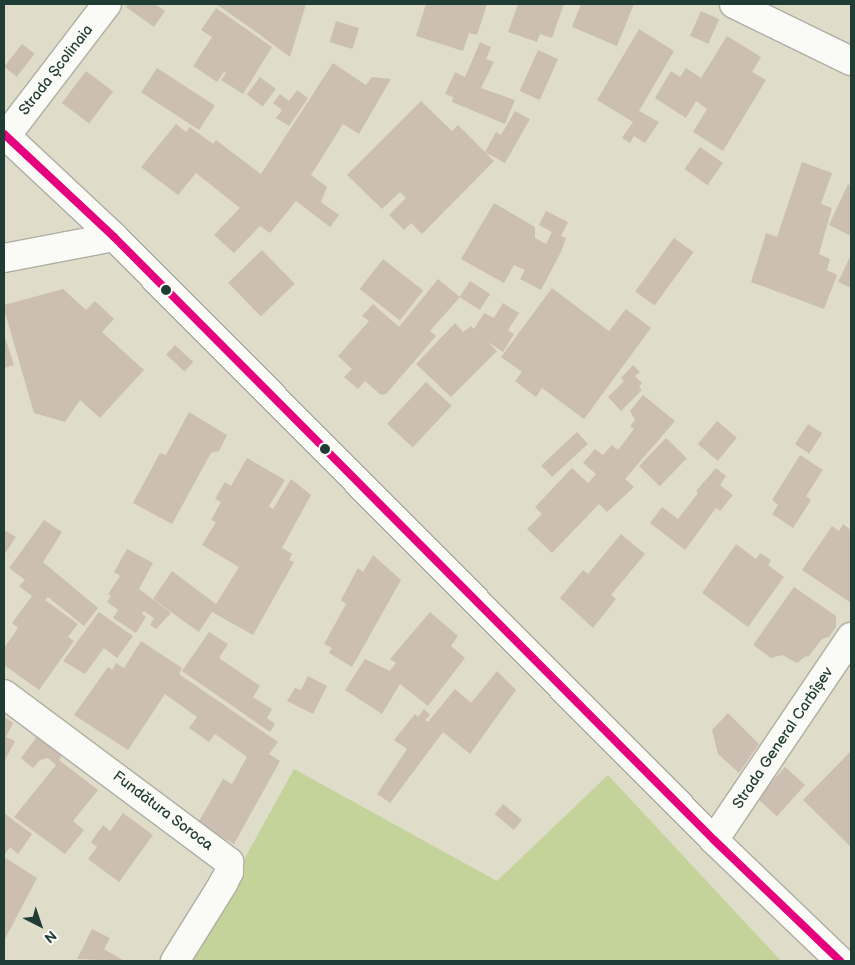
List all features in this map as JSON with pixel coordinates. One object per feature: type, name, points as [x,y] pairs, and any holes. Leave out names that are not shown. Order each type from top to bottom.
[{"type":"main road","name":"Strada Școlinaia","points":[[5,135],[107,4]]},
{"type":"main road","points":[[734,4],[851,61]]},
{"type":"main road","points":[[5,135],[114,237],[714,840],[840,961]]},
{"type":"main road","points":[[4,258],[114,237]]},
{"type":"main road","name":"Strada General Carbîșev","points":[[714,840],[851,637]]},
{"type":"main road","name":"Fundătura Sorocа","points":[[4,694],[229,862],[230,872],[175,961]]},
{"type":"green space","points":[[294,769],[497,881],[608,775],[781,961],[188,961]]},
{"type":"building","points":[[128,4],[155,4],[165,11],[154,27],[126,7]]},
{"type":"building","points":[[216,4],[306,4],[290,57],[252,29]]},
{"type":"building","points":[[426,4],[487,4],[477,35],[469,33],[463,51],[416,36]]},
{"type":"building","points":[[518,4],[564,4],[552,38],[540,34],[537,42],[508,32]]},
{"type":"building","points":[[581,4],[634,4],[617,46],[572,27]]},
{"type":"building","points":[[216,8],[272,47],[243,94],[221,80],[226,73],[224,72],[217,82],[193,66],[212,37],[201,30]]},
{"type":"building","points":[[701,11],[719,19],[708,44],[690,36]]},
{"type":"building","points":[[336,21],[359,28],[353,49],[330,42]]},
{"type":"building","points":[[639,29],[674,51],[639,111],[659,122],[645,143],[634,136],[630,143],[622,138],[633,122],[597,100]]},
{"type":"building","points":[[727,36],[761,57],[752,72],[766,80],[723,151],[693,132],[707,109],[696,101],[686,118],[655,98],[671,71],[680,77],[686,68],[701,78]]},
{"type":"building","points":[[480,42],[491,47],[486,59],[494,62],[481,88],[515,100],[505,124],[452,102],[453,97],[445,94],[455,72],[465,77]]},
{"type":"building","points":[[22,44],[35,54],[17,77],[4,67]]},
{"type":"building","points":[[538,50],[558,59],[540,100],[520,91]]},
{"type":"building","points":[[333,63],[366,85],[372,77],[391,79],[359,134],[343,124],[311,175],[327,187],[321,202],[339,215],[330,227],[296,201],[270,233],[260,226],[234,253],[214,235],[240,208],[196,173],[178,195],[141,167],[176,124],[186,132],[190,127],[213,144],[216,140],[261,174]]},
{"type":"building","points":[[157,68],[215,106],[199,130],[141,92]]},
{"type":"building","points":[[86,71],[113,91],[89,123],[62,103]]},
{"type":"building","points":[[260,77],[276,89],[263,107],[247,95]]},
{"type":"building","points":[[297,90],[308,98],[289,126],[276,118],[282,110],[273,103],[280,94],[289,101]]},
{"type":"building","points":[[421,101],[452,131],[458,125],[494,161],[422,234],[411,223],[404,230],[389,215],[406,198],[400,192],[382,209],[347,175]]},
{"type":"building","points":[[515,111],[530,119],[505,163],[485,152],[496,132],[501,135]]},
{"type":"building","points":[[700,147],[723,163],[707,185],[685,169]]},
{"type":"building","points":[[802,162],[832,173],[821,204],[832,208],[819,254],[830,259],[827,270],[837,275],[824,309],[751,282],[766,233],[777,237]]},
{"type":"building","points":[[848,184],[851,186],[851,236],[829,225]]},
{"type":"building","points":[[494,203],[535,227],[535,238],[546,244],[552,232],[539,225],[546,211],[568,222],[561,236],[566,238],[561,252],[541,290],[520,279],[525,270],[514,265],[504,283],[461,259]]},
{"type":"building","points":[[674,238],[693,252],[655,306],[635,291]]},
{"type":"building","points":[[262,250],[295,284],[261,316],[228,283]]},
{"type":"building","points":[[851,255],[851,288],[838,282]]},
{"type":"building","points":[[383,259],[423,290],[400,320],[360,289]]},
{"type":"building","points":[[438,279],[460,297],[430,331],[436,336],[386,394],[381,395],[365,381],[358,389],[344,377],[352,369],[338,356],[369,321],[362,316],[373,304],[399,327]]},
{"type":"building","points":[[470,281],[490,294],[480,310],[460,297]]},
{"type":"building","points":[[552,288],[609,331],[626,309],[651,328],[584,419],[542,388],[536,397],[515,381],[522,372],[501,357]]},
{"type":"building","points":[[63,289],[86,310],[95,301],[114,319],[102,332],[144,370],[100,418],[80,400],[65,422],[34,413],[4,309],[4,305]]},
{"type":"building","points":[[503,303],[519,313],[508,330],[514,334],[503,352],[488,342],[497,351],[451,397],[416,364],[455,323],[463,332],[471,326],[474,329],[484,313],[494,318]]},
{"type":"building","points":[[4,334],[14,365],[4,368]]},
{"type":"building","points":[[175,345],[193,362],[184,372],[166,355]]},
{"type":"building","points":[[633,365],[640,372],[635,376],[642,383],[639,387],[642,390],[621,411],[608,397],[624,381],[621,378]]},
{"type":"building","points":[[426,382],[452,406],[413,448],[387,424]]},
{"type":"building","points":[[643,395],[675,421],[625,479],[634,487],[607,512],[599,504],[552,553],[527,529],[542,514],[535,507],[572,468],[588,483],[596,474],[583,463],[595,449],[603,455],[612,445],[618,450],[634,429],[630,426],[635,420],[630,411]]},
{"type":"building","points":[[189,412],[227,435],[219,451],[211,453],[172,524],[133,503],[160,453],[166,455]]},
{"type":"building","points":[[717,421],[737,438],[718,461],[698,444]]},
{"type":"building","points":[[808,424],[822,433],[809,453],[795,444]]},
{"type":"building","points":[[577,432],[588,444],[552,477],[541,465]]},
{"type":"building","points":[[666,438],[687,458],[660,486],[639,466]]},
{"type":"building","points":[[800,455],[823,470],[806,496],[811,500],[793,528],[772,514],[778,505],[772,500]]},
{"type":"building","points":[[247,458],[285,480],[269,506],[273,509],[291,479],[311,495],[282,548],[292,554],[289,560],[294,562],[253,635],[212,612],[199,632],[153,599],[172,571],[216,604],[239,567],[202,545],[216,522],[211,520],[221,502],[215,499],[225,482],[231,486]]},
{"type":"building","points":[[716,468],[726,476],[720,485],[733,495],[720,511],[716,508],[685,550],[650,523],[662,507],[678,519],[698,493],[696,491]]},
{"type":"building","points":[[44,520],[62,532],[43,562],[98,608],[84,626],[48,597],[45,600],[78,624],[68,637],[74,641],[39,690],[4,665],[4,648],[18,628],[12,623],[32,596],[19,586],[25,580],[9,568]]},
{"type":"building","points":[[843,524],[851,530],[851,603],[802,570],[832,526],[839,531]]},
{"type":"building","points":[[4,530],[16,537],[4,555]]},
{"type":"building","points":[[621,534],[645,554],[611,595],[616,599],[593,628],[560,598],[583,570],[588,574]]},
{"type":"building","points":[[736,544],[756,559],[760,553],[771,560],[768,565],[784,577],[748,627],[702,593]]},
{"type":"building","points":[[127,549],[153,563],[139,589],[171,613],[156,629],[150,625],[154,618],[144,611],[142,614],[146,617],[136,633],[113,618],[118,610],[107,602],[111,596],[108,594],[120,576],[114,572]]},
{"type":"building","points":[[373,555],[401,580],[352,667],[329,653],[332,648],[324,644],[346,604],[341,600],[358,568],[363,572]]},
{"type":"building","points":[[794,587],[836,616],[836,627],[829,637],[822,639],[808,657],[806,656],[797,663],[782,655],[771,658],[753,645]]},
{"type":"building","points":[[99,612],[133,636],[117,658],[104,648],[85,674],[63,661]]},
{"type":"building","points":[[430,612],[458,636],[451,646],[465,658],[428,706],[400,684],[382,714],[345,690],[365,659],[390,671],[396,663],[390,659]]},
{"type":"building","points":[[209,632],[228,644],[219,658],[260,686],[253,697],[272,709],[267,718],[275,724],[270,732],[182,671]]},
{"type":"building","points":[[141,641],[182,668],[179,674],[278,742],[269,754],[280,761],[234,844],[225,839],[223,842],[198,823],[223,779],[232,784],[247,757],[215,734],[209,742],[189,728],[197,717],[165,694],[128,750],[74,715],[108,667],[112,670],[116,663],[124,668]]},
{"type":"building","points":[[497,671],[516,690],[470,754],[443,732],[390,803],[377,794],[407,749],[394,740],[415,714],[418,717],[424,709],[430,715],[425,720],[428,722],[455,689],[471,703]]},
{"type":"building","points":[[308,676],[327,686],[313,714],[287,701],[295,688],[301,690]]},
{"type":"building","points":[[728,713],[759,744],[739,773],[718,754],[712,730]]},
{"type":"building","points":[[4,717],[13,723],[6,737],[15,741],[4,762]]},
{"type":"building","points":[[41,731],[65,751],[59,760],[98,790],[73,821],[84,830],[65,854],[14,817],[56,765],[48,758],[40,760],[33,768],[21,758]]},
{"type":"building","points":[[851,751],[851,847],[803,800]]},
{"type":"building","points":[[785,767],[805,785],[777,816],[757,798]]},
{"type":"building","points":[[503,804],[522,820],[514,830],[495,814]]},
{"type":"building","points":[[4,813],[32,834],[18,854],[10,847],[4,856]]},
{"type":"building","points":[[123,813],[153,835],[119,882],[88,859],[97,847],[91,842],[103,825],[110,831]]},
{"type":"building","points":[[4,857],[37,878],[5,939],[4,938]]},
{"type":"building","points":[[92,929],[110,938],[104,949],[124,961],[77,959]]},
{"type":"transit line","points":[[4,134],[114,237],[714,840],[840,961]]}]
